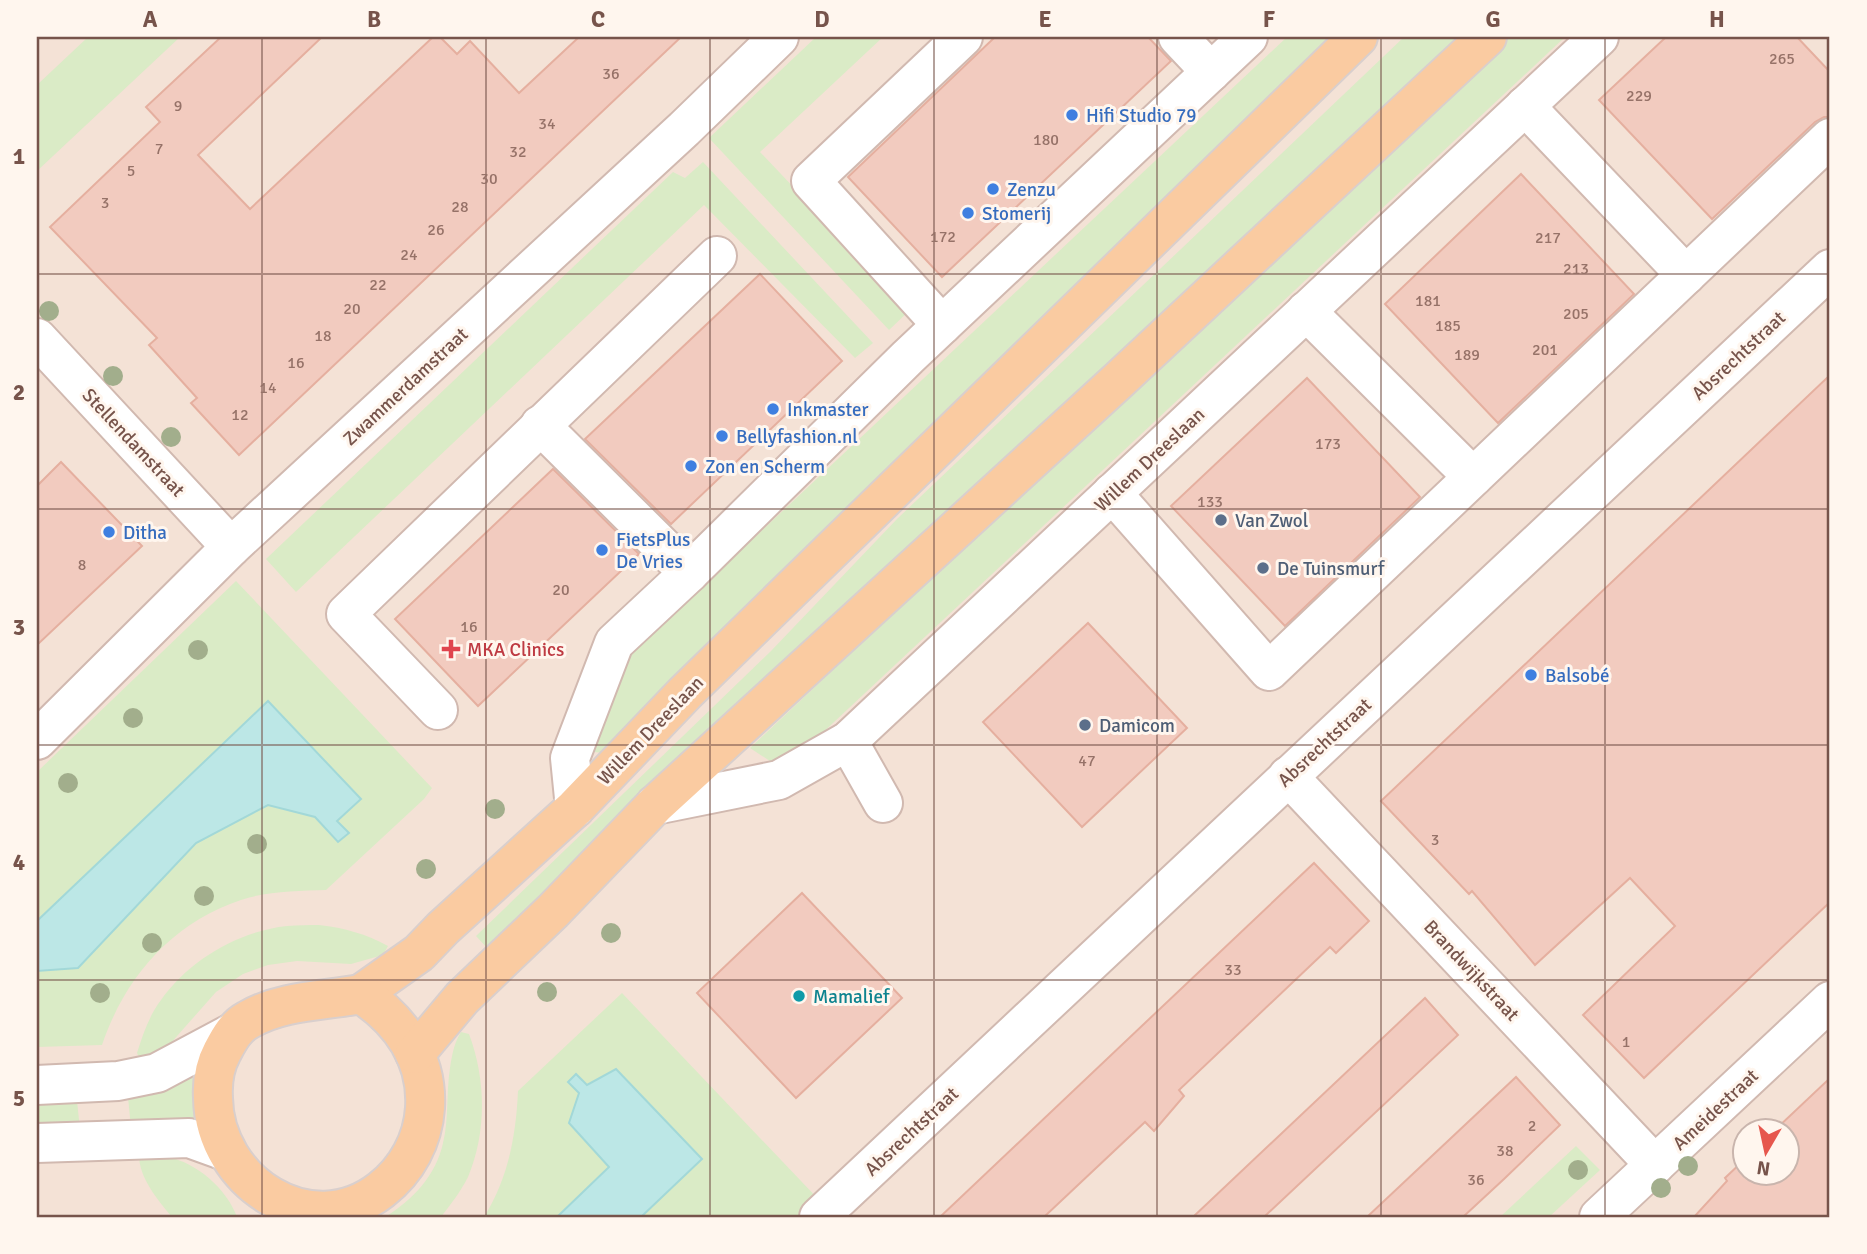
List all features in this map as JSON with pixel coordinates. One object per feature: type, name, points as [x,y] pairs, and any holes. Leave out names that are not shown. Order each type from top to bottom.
[{"type":"main road","name":"Willem Dreeslaan","points":[[361,994],[419,953],[575,808],[685,693],[1358,37]]},
{"type":"main road","points":[[415,1054],[462,998],[553,911],[655,805],[1109,390],[1487,37]]},
{"type":"main road","points":[[361,994],[394,1019],[415,1054],[423,1077],[424,1116],[415,1148],[398,1175],[373,1196],[342,1214],[299,1208],[278,1201],[259,1203],[225,1151],[213,1116],[212,1080],[217,1060],[232,1033],[246,1020],[277,1006],[361,994]]},
{"type":"street","name":"Zwammerdamstraat","points":[[37,740],[231,547],[684,129],[779,37]]},
{"type":"street","points":[[942,325],[811,181],[963,37]]},
{"type":"street","points":[[1178,37],[1211,72]]},
{"type":"street","name":"Willem Dreeslaan","points":[[575,808],[570,758],[614,643],[942,325],[1248,37]]},
{"type":"street","name":"Willem Dreeslaan","points":[[655,805],[779,780],[848,741],[1600,37]]},
{"type":"street","points":[[1525,106],[1686,275]]},
{"type":"street","points":[[1112,493],[1269,671],[1830,138]]},
{"type":"street","points":[[438,710],[346,614],[717,256]]},
{"type":"street","name":"Absrechtstraat","points":[[819,1217],[1830,269]]},
{"type":"street","points":[[1307,311],[1473,477]]},
{"type":"street","name":"Stellendamstraat","points":[[37,338],[231,547]]},
{"type":"street","points":[[540,425],[689,573]]},
{"type":"street","points":[[848,741],[883,803]]},
{"type":"street","name":"Brandwijkstraat","points":[[1288,775],[1656,1165]]},
{"type":"street","name":"Ameidestraat","points":[[1599,1217],[1830,1001]]},
{"type":"street","points":[[37,1085],[118,1081],[157,1073],[232,1033]]},
{"type":"street","points":[[37,1143],[189,1138],[225,1151]]},
{"type":"shaded area","points":[[37,37],[1830,37],[1830,1217],[37,1217]]},
{"type":"green space","points":[[88,37],[180,37],[37,171],[37,85]]},
{"type":"green space","points":[[816,37],[883,37],[760,152],[910,310],[889,330],[709,138]]},
{"type":"green space","points":[[1287,37],[1339,37],[604,753],[594,752],[597,708],[625,659]]},
{"type":"green space","points":[[1404,37],[1460,37],[488,949],[476,936],[771,651],[897,519]]},
{"type":"green space","points":[[1506,37],[1565,37],[817,738],[776,765],[750,748]]},
{"type":"green space","points":[[703,162],[873,343],[855,358],[704,205],[296,592],[266,559],[673,172],[685,178]]},
{"type":"green space","points":[[236,581],[432,788],[424,799],[326,890],[272,893],[241,900],[216,910],[173,938],[138,975],[112,1020],[102,1045],[37,1047],[37,971],[78,968],[196,843],[268,805],[337,821],[360,800],[268,701],[37,921],[37,772]]},
{"type":"green space","points":[[319,925],[355,932],[388,946],[383,955],[351,964],[297,961],[268,965],[243,974],[216,992],[170,1044],[146,1059],[140,1059],[137,1053],[157,1006],[172,986],[201,960],[251,934],[287,926]]},
{"type":"green space","points":[[622,993],[821,1202],[804,1217],[641,1217],[702,1159],[579,1093],[569,1124],[610,1167],[557,1217],[484,1217],[505,1172],[515,1124],[518,1091]]},
{"type":"green space","points":[[461,1032],[469,1034],[475,1051],[482,1106],[479,1142],[468,1177],[441,1217],[385,1217],[405,1203],[422,1186],[440,1155],[446,1124],[452,1058]]},
{"type":"green space","points":[[196,1072],[201,1076],[197,1125],[131,1128],[128,1097],[144,1096]]},
{"type":"green space","points":[[77,1101],[80,1129],[37,1131],[37,1104]]},
{"type":"green space","points":[[1576,1146],[1600,1170],[1549,1217],[1500,1217]]},
{"type":"green space","points":[[139,1155],[168,1157],[200,1171],[218,1187],[237,1217],[172,1217],[146,1180]]},
{"type":"water","points":[[268,701],[361,799],[337,821],[349,833],[338,842],[315,817],[268,805],[196,843],[78,968],[37,971],[37,921]]},
{"type":"water","points":[[616,1069],[702,1159],[641,1217],[557,1217],[609,1167],[569,1123],[579,1093],[568,1082],[576,1074],[587,1085]]},
{"type":"building","points":[[221,37],[322,37],[198,155],[250,209],[433,37],[440,37],[457,54],[470,41],[519,93],[579,37],[681,37],[239,455],[191,403],[197,398],[149,345],[157,338],[50,227],[160,122],[146,107]]},
{"type":"building","points":[[995,37],[1148,37],[1171,61],[942,277],[848,177]]},
{"type":"building","points":[[1666,37],[1797,37],[1830,72],[1830,117],[1815,122],[1712,219],[1599,100]]},
{"type":"building","points":[[1521,174],[1634,294],[1498,423],[1385,304]]},
{"type":"building","points":[[760,274],[842,361],[671,524],[585,439]]},
{"type":"building","points":[[1830,375],[1830,902],[1644,1078],[1583,1015],[1675,926],[1630,878],[1535,965],[1472,891],[1469,894],[1381,801]]},
{"type":"building","points":[[1307,378],[1420,497],[1285,626],[1171,506]]},
{"type":"building","points":[[61,462],[142,546],[37,645],[37,486]]},
{"type":"building","points":[[553,469],[639,554],[478,706],[395,619]]},
{"type":"building","name":"Damicom","points":[[1088,623],[1187,728],[1082,827],[983,722]]},
{"type":"building","points":[[1314,863],[1369,921],[1336,953],[1330,947],[1179,1090],[1184,1096],[1154,1131],[1145,1122],[1044,1217],[940,1217]]},
{"type":"building","name":"Mamalief","points":[[802,893],[902,998],[796,1098],[697,993]]},
{"type":"building","points":[[1425,998],[1458,1035],[1264,1217],[1193,1217]]},
{"type":"building","points":[[1516,1077],[1560,1125],[1504,1179],[1463,1217],[1367,1217]]},
{"type":"building","points":[[1830,1078],[1830,1217],[1694,1217],[1727,1181],[1725,1178],[1730,1173],[1730,1188],[1800,1188],[1800,1118],[1788,1118]]},
{"type":"place","name":"Hifi Studio 79","points":[[1072,115]]},
{"type":"place","name":"Zenzu","points":[[993,189]]},
{"type":"place","name":"Stomerij","points":[[968,213]]},
{"type":"place","name":"Inkmaster","points":[[773,409]]},
{"type":"place","name":"Bellyfashion.nl","points":[[722,436]]},
{"type":"place","name":"Zon en Scherm","points":[[691,466]]},
{"type":"place","name":"Van Zwol","points":[[1221,520]]},
{"type":"place","name":"Ditha","points":[[109,532]]},
{"type":"place","name":"FietsPlus De Vries","points":[[602,550]]},
{"type":"place","name":"De Tuinsmurf","points":[[1263,568]]},
{"type":"place","name":"MKA Clinics","points":[[451,649]]},
{"type":"place","name":"Balsobé","points":[[1531,675]]},
{"type":"place","name":"Damicom","points":[[1085,725]]},
{"type":"place","name":"Mamalief","points":[[799,996]]}]
